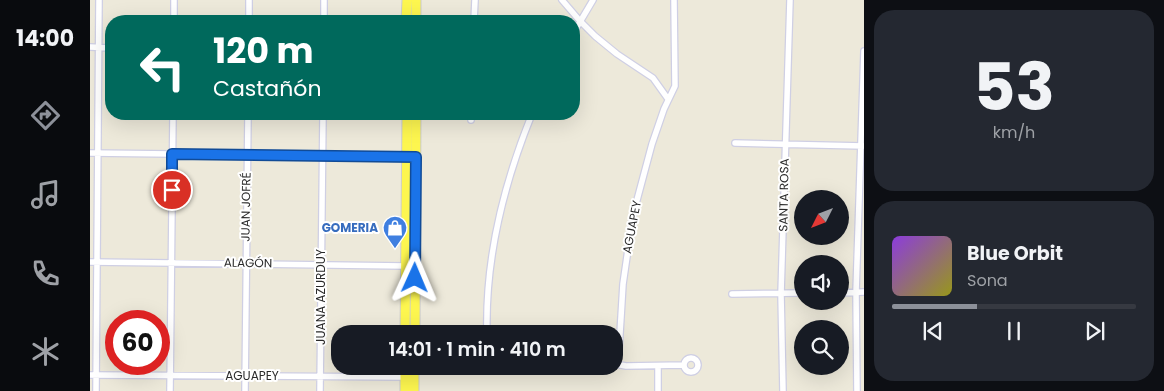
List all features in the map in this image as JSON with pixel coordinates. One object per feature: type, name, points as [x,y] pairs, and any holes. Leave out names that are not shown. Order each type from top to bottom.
[{"type":"main road","points":[[406,15],[407,0]]},
{"type":"main road","points":[[416,0],[416,15]]},
{"type":"main road","points":[[408,120],[412,157],[415,325]]},
{"type":"main road","points":[[405,325],[405,266],[415,120]]},
{"type":"main road","points":[[406,391],[410,377]]},
{"type":"main road","points":[[410,377],[414,391]]},
{"type":"street","points":[[96,391],[93,375],[93,154],[99,48],[99,0]]},
{"type":"street","points":[[174,0],[174,15]]},
{"type":"street","points":[[249,0],[249,15]]},
{"type":"street","points":[[324,0],[324,15]]},
{"type":"street","points":[[474,15],[475,0]]},
{"type":"street","points":[[562,0],[575,15]]},
{"type":"street","points":[[593,0],[580,21],[617,54],[648,74],[668,99]]},
{"type":"street","name":"AGUAPEY","points":[[621,325],[623,284],[632,215],[652,144],[668,99],[675,86],[674,0]]},
{"type":"street","name":"SANTA ROSA","points":[[782,391],[781,294],[790,0]]},
{"type":"street","points":[[90,47],[105,48]]},
{"type":"street","points":[[857,391],[856,292],[864,51]]},
{"type":"street","points":[[170,310],[173,120]]},
{"type":"street","name":"JUAN JOFRÉ","points":[[245,391],[248,120]]},
{"type":"street","name":"JUANA AZURDUY","points":[[320,391],[323,120]]},
{"type":"street","points":[[487,325],[489,279],[497,227],[512,169],[530,120]]},
{"type":"street","points":[[735,143],[862,146]]},
{"type":"street","points":[[93,154],[412,157]]},
{"type":"street","name":"ALAGÓN","points":[[93,262],[405,266]]},
{"type":"street","points":[[849,292],[864,292]]},
{"type":"street","points":[[732,294],[794,293]]},
{"type":"street","points":[[623,365],[684,365]]},
{"type":"street","points":[[658,366],[658,391]]},
{"type":"street","points":[[170,375],[170,391]]},
{"type":"street","name":"AGUAPEY","points":[[170,375],[410,377]]},
{"type":"place","name":"GOMERIA","points":[[395,249]]},
{"type":"route","points":[[172,190],[172,154],[416,157],[415,278]]}]
